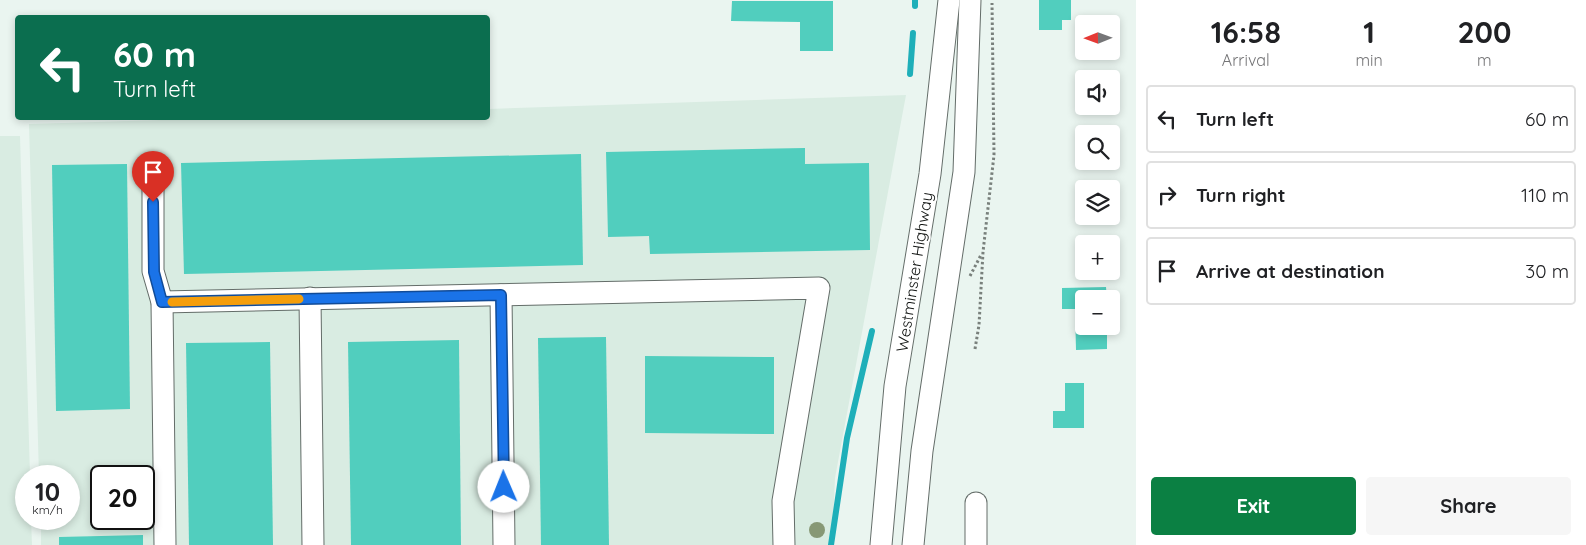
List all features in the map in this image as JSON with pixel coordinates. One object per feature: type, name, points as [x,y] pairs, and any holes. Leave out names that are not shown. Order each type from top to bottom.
[{"type":"street","name":"Westminster Highway","points":[[881,545],[895,386],[930,174],[948,0]]},
{"type":"street","points":[[913,545],[922,451],[964,172],[970,0]]},
{"type":"street","points":[[153,167],[154,272],[162,302],[165,545]]},
{"type":"street","points":[[162,302],[819,288],[783,501],[784,545]]},
{"type":"street","points":[[501,295],[504,545]]},
{"type":"street","points":[[310,298],[313,545]]},
{"type":"street","points":[[976,503],[976,545]]},
{"type":"path","points":[[975,349],[979,325],[983,252],[994,155],[992,0]]},
{"type":"shaded area","points":[[906,95],[835,478],[832,545],[41,545],[41,530],[80,530],[80,465],[39,465],[29,124],[162,120],[490,120],[490,109]]},
{"type":"shaded area","points":[[0,136],[20,136],[30,465],[15,465],[15,530],[31,530],[32,545],[0,545]]},
{"type":"building","points":[[1039,0],[1071,0],[1071,20],[1062,20],[1062,30],[1039,30]]},
{"type":"building","points":[[732,1],[833,1],[833,51],[800,51],[800,22],[731,21]]},
{"type":"building","points":[[805,148],[805,164],[869,163],[870,250],[650,254],[649,236],[608,237],[606,152]]},
{"type":"building","points":[[581,154],[583,265],[184,274],[181,163]]},
{"type":"building","points":[[127,164],[130,409],[56,411],[52,165]]},
{"type":"building","points":[[1106,287],[1106,290],[1075,290],[1075,309],[1062,309],[1062,288]]},
{"type":"building","points":[[1076,335],[1107,335],[1107,349],[1076,350]]},
{"type":"building","points":[[606,337],[609,545],[541,545],[538,338]]},
{"type":"building","points":[[459,340],[461,545],[351,545],[348,342]]},
{"type":"building","points":[[270,342],[273,545],[189,545],[186,343]]},
{"type":"building","points":[[645,356],[774,357],[774,434],[645,433]]},
{"type":"building","points":[[1065,383],[1084,383],[1084,428],[1053,428],[1053,411],[1065,411]]},
{"type":"building","points":[[143,535],[143,545],[59,545],[59,537]]},
{"type":"waterway","points":[[915,0],[915,6]]},
{"type":"waterway","points":[[910,74],[913,33]]},
{"type":"waterway","points":[[831,545],[847,438],[872,331]]},
{"type":"slow traffic","points":[[172,302],[299,299]]},
{"type":"route","points":[[153,202],[154,272],[162,302],[501,295],[504,487]]}]
